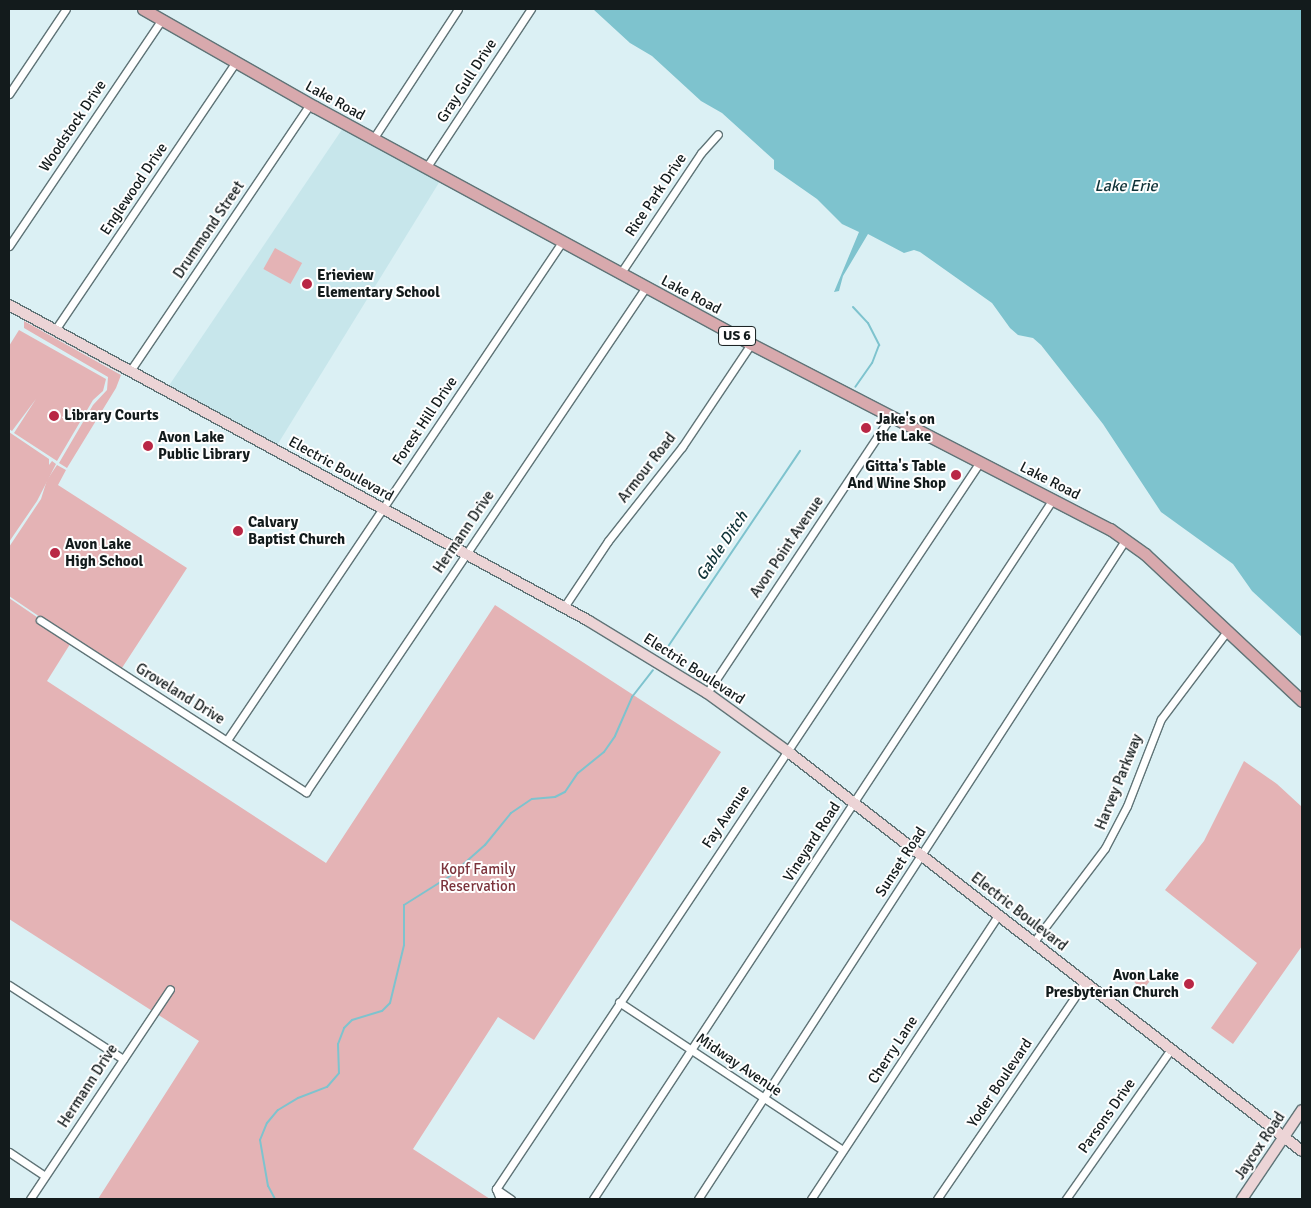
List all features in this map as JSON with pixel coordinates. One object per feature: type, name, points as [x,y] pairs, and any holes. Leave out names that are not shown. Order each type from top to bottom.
[{"type":"main road","name":"Lake Road","points":[[143,9],[235,63],[620,274],[1054,499],[1126,539],[1302,701]]},
{"type":"street","points":[[9,94],[66,9]]},
{"type":"street","points":[[372,138],[458,9]]},
{"type":"street","name":"Gray Gull Drive","points":[[426,168],[531,9]]},
{"type":"street","name":"Woodstock Drive","points":[[9,246],[161,20]]},
{"type":"street","name":"Englewood Drive","points":[[55,330],[235,63]]},
{"type":"street","name":"Drummond Street","points":[[130,371],[310,104]]},
{"type":"street","name":"Rice Park Drive","points":[[620,274],[701,152],[718,134]]},
{"type":"street","name":"Forest Hill Drive","points":[[227,740],[562,242]]},
{"type":"street","name":"Hermann Drive","points":[[306,792],[646,287]]},
{"type":"street","name":"Electric Boulevard","points":[[9,305],[564,607],[707,693],[787,751],[1302,1151]]},
{"type":"street","name":"Armour Road","points":[[564,607],[608,541],[682,447],[752,344]]},
{"type":"street","name":"Avon Point Avenue","points":[[707,693],[891,416]]},
{"type":"street","name":"Fay Avenue","points":[[496,1189],[980,462]]},
{"type":"street","name":"Vineyard Road","points":[[593,1199],[1054,499]]},
{"type":"street","name":"Sunset Road","points":[[698,1199],[1126,539]]},
{"type":"street","name":"Groveland Drive","points":[[40,620],[306,792]]},
{"type":"street","name":"Harvey Parkway","points":[[1034,942],[1105,848],[1127,806],[1161,719],[1227,631]]},
{"type":"street","name":"Cherry Lane","points":[[811,1199],[998,915]]},
{"type":"street","name":"Yoder Boulevard","points":[[937,1199],[1085,982]]},
{"type":"street","points":[[9,985],[122,1059]]},
{"type":"street","name":"Hermann Drive","points":[[30,1199],[170,989]]},
{"type":"street","name":"Midway Avenue","points":[[619,1002],[843,1150]]},
{"type":"street","name":"Parsons Drive","points":[[1066,1199],[1171,1049]]},
{"type":"street","name":"Jaycox Road","points":[[1242,1199],[1302,1110]]},
{"type":"street","points":[[9,1152],[45,1176]]},
{"type":"street","points":[[496,1189],[500,1199]]},
{"type":"street","points":[[496,1189],[511,1199]]},
{"type":"shaded area","name":"Erieview Elementary School","points":[[343,128],[440,181],[276,447],[168,387]]},
{"type":"green space","points":[[275,248],[302,263],[290,284],[263,269]]},
{"type":"green space","points":[[24,321],[121,375],[116,388],[67,468],[59,463],[93,405],[107,390],[108,377],[24,328]]},
{"type":"green space","points":[[25,321],[118,368],[120,373]]},
{"type":"green space","points":[[19,330],[106,379],[103,391],[93,400],[57,461],[14,433],[36,399],[12,431],[9,429],[9,346]]},
{"type":"green space","points":[[9,432],[49,459],[49,465],[52,461],[56,464],[37,501],[9,542]]},
{"type":"green space","points":[[57,465],[66,470],[58,485],[187,568],[120,671],[9,596],[9,547],[41,499],[47,480]]},
{"type":"green space","name":"Kopf Family Reservation","points":[[9,598],[72,641],[47,681],[326,863],[495,605],[721,752],[534,1040],[498,1017],[413,1149],[490,1199],[98,1199],[199,1041],[9,919]]},
{"type":"green space","points":[[1244,761],[1277,784],[1302,807],[1302,946],[1233,1044],[1211,1028],[1257,963],[1165,890],[1204,841]]},
{"type":"green space","points":[[1136,970],[1150,981],[1145,987],[1137,985],[1130,977]]},
{"type":"water","name":"Lake Erie","points":[[593,9],[1302,9],[1302,637],[1252,591],[1233,564],[1161,512],[1103,424],[1041,345],[1033,338],[1018,335],[1010,328],[992,303],[920,252],[914,250],[904,253],[868,234],[843,276],[839,291],[834,292],[859,232],[842,224],[817,199],[774,169],[774,160],[722,113],[701,101],[652,56],[630,43]]},
{"type":"waterway","name":"Gable Ditch","points":[[853,307],[868,323],[879,345],[872,363],[855,387]]},
{"type":"waterway","name":"Gable Ditch","points":[[663,654],[800,451]]},
{"type":"waterway","name":"Gable Ditch","points":[[275,1199],[268,1186],[260,1140],[267,1123],[278,1110],[298,1098],[327,1087],[339,1073],[338,1044],[344,1028],[352,1020],[382,1011],[390,1003],[404,945],[404,905],[450,876],[485,845],[511,813],[532,799],[555,797],[565,792],[578,773],[604,752],[615,736],[632,697],[653,670]]},
{"type":"place","name":"Erieview Elementary School","points":[[307,284]]},
{"type":"place","name":"Library Courts","points":[[54,416]]},
{"type":"place","name":"Jake's on the Lake","points":[[866,428]]},
{"type":"place","name":"Avon Lake Public Library","points":[[148,446]]},
{"type":"place","name":"Gitta's Table And Wine Shop","points":[[956,475]]},
{"type":"place","name":"Calvary Baptist Church","points":[[238,531]]},
{"type":"place","name":"Avon Lake High School","points":[[55,553]]},
{"type":"place","name":"Avon Lake Presbyterian Church","points":[[1189,984]]}]
